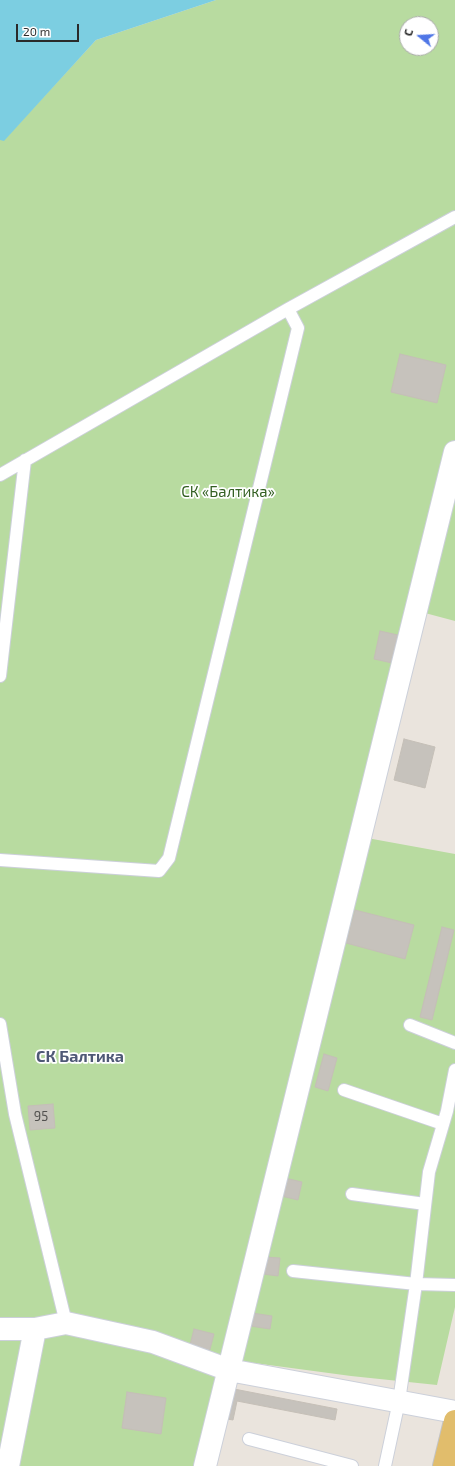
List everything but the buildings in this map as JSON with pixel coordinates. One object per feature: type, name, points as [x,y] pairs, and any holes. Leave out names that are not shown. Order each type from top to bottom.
[{"type":"main road","points":[[444,1466],[455,1421]]},
{"type":"street","points":[[205,1466],[455,452]]},
{"type":"street","points":[[0,1329],[35,1329],[66,1323],[153,1342],[229,1370],[455,1412]]},
{"type":"street","points":[[8,1466],[35,1329]]},
{"type":"lane","points":[[0,475],[288,309],[455,217]]},
{"type":"lane","points":[[0,860],[159,871],[169,858],[298,328],[288,309]]},
{"type":"lane","points":[[0,676],[25,460]]},
{"type":"lane","points":[[0,1024],[16,1114],[66,1323]]},
{"type":"lane","points":[[410,1024],[455,1043]]},
{"type":"lane","points":[[384,1466],[399,1401],[416,1284],[429,1172],[443,1124],[451,1112],[455,1070]]},
{"type":"lane","points":[[344,1090],[443,1124]]},
{"type":"lane","points":[[352,1194],[425,1204]]},
{"type":"lane","points":[[293,1271],[416,1284],[455,1285]]},
{"type":"lane","points":[[250,1440],[352,1466]]},
{"type":"green space","name":"СК «Балтика»","points":[[216,0],[455,0],[455,621],[425,613],[367,838],[455,854],[455,1307],[437,1385],[351,1376],[239,1361],[212,1466],[0,1466],[0,140],[4,140],[96,40]]},
{"type":"water","points":[[0,0],[216,0],[96,40],[4,141],[0,140]]},
{"type":"district","name":"СК Балтика","points":[[80,1057]]}]
